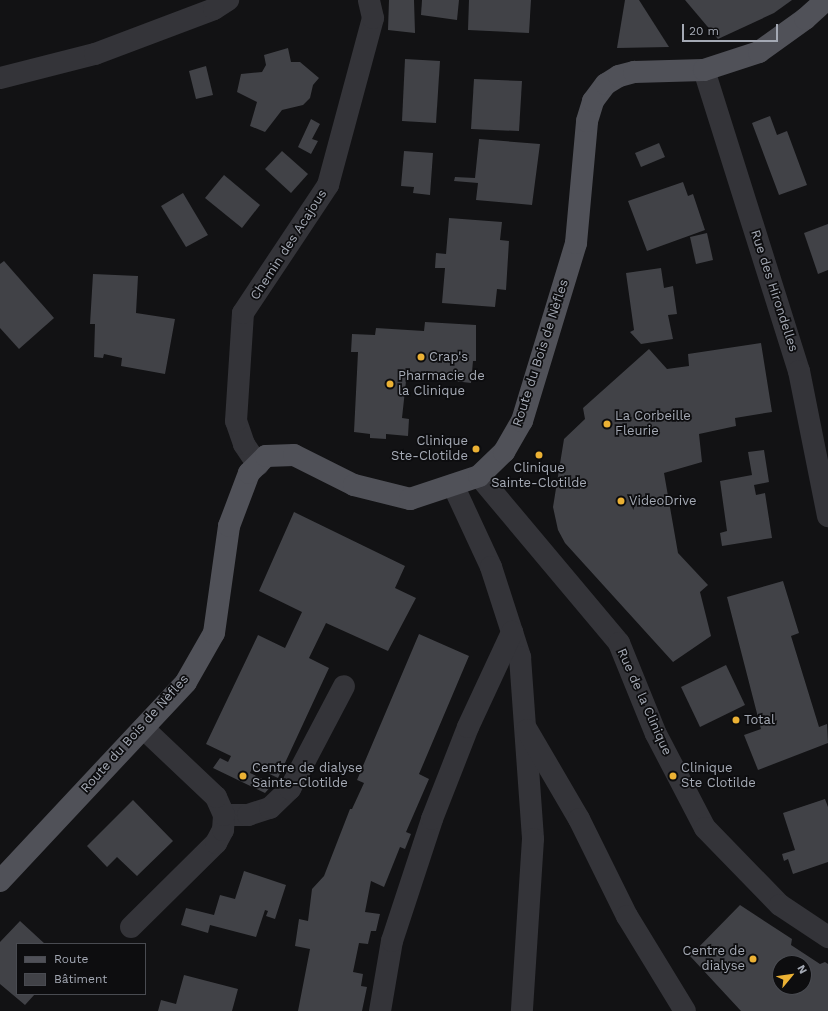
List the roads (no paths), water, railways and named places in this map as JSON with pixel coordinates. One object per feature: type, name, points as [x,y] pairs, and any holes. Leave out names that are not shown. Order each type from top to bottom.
[{"type":"main road","name":"Route du Bois de Nèfles","points":[[0,881],[186,682],[214,633],[229,526],[248,473],[266,456],[294,455],[354,485],[410,499],[479,476],[504,452],[522,421],[576,243],[587,120],[593,101],[606,84],[619,76],[634,72],[704,70],[758,52],[805,19],[826,0]]},
{"type":"street","points":[[0,78],[95,54],[214,9],[228,0]]},
{"type":"street","name":"Chemin des Acajous","points":[[258,465],[244,444],[236,422],[243,313],[328,185],[373,18],[369,0]]},
{"type":"street","name":"Rue des Hirondelles","points":[[704,70],[799,371],[828,516]]},
{"type":"street","name":"Rue de la Clinique","points":[[479,476],[619,643],[656,734],[706,828],[780,905],[828,937]]},
{"type":"street","points":[[453,485],[492,567],[520,657],[533,839],[522,1011]]},
{"type":"street","points":[[380,1011],[392,941],[432,819],[468,728],[512,632]]},
{"type":"street","points":[[224,815],[248,815],[270,808],[290,789],[344,686]]},
{"type":"street","points":[[525,726],[580,819],[627,916],[680,1010]]},
{"type":"street","points":[[131,927],[216,843],[223,830],[224,815],[216,797],[143,728]]},
{"type":"place","name":"Crap's","points":[[421,357]]},
{"type":"place","name":"Pharmacie de la Clinique","points":[[390,384]]},
{"type":"place","name":"La Corbeille Fleurie","points":[[607,424]]},
{"type":"place","name":"Clinique Ste-Clotilde","points":[[476,449]]},
{"type":"place","name":"Clinique Sainte-Clotilde","points":[[539,455]]},
{"type":"place","name":"VideoDrive","points":[[621,501]]},
{"type":"place","name":"Total","points":[[736,720]]},
{"type":"place","name":"Centre de dialyse Sainte-Clotilde","points":[[243,776]]},
{"type":"place","name":"Clinique Ste Clotilde","points":[[673,776]]},
{"type":"place","name":"Centre de dialyse","points":[[753,959]]}]
